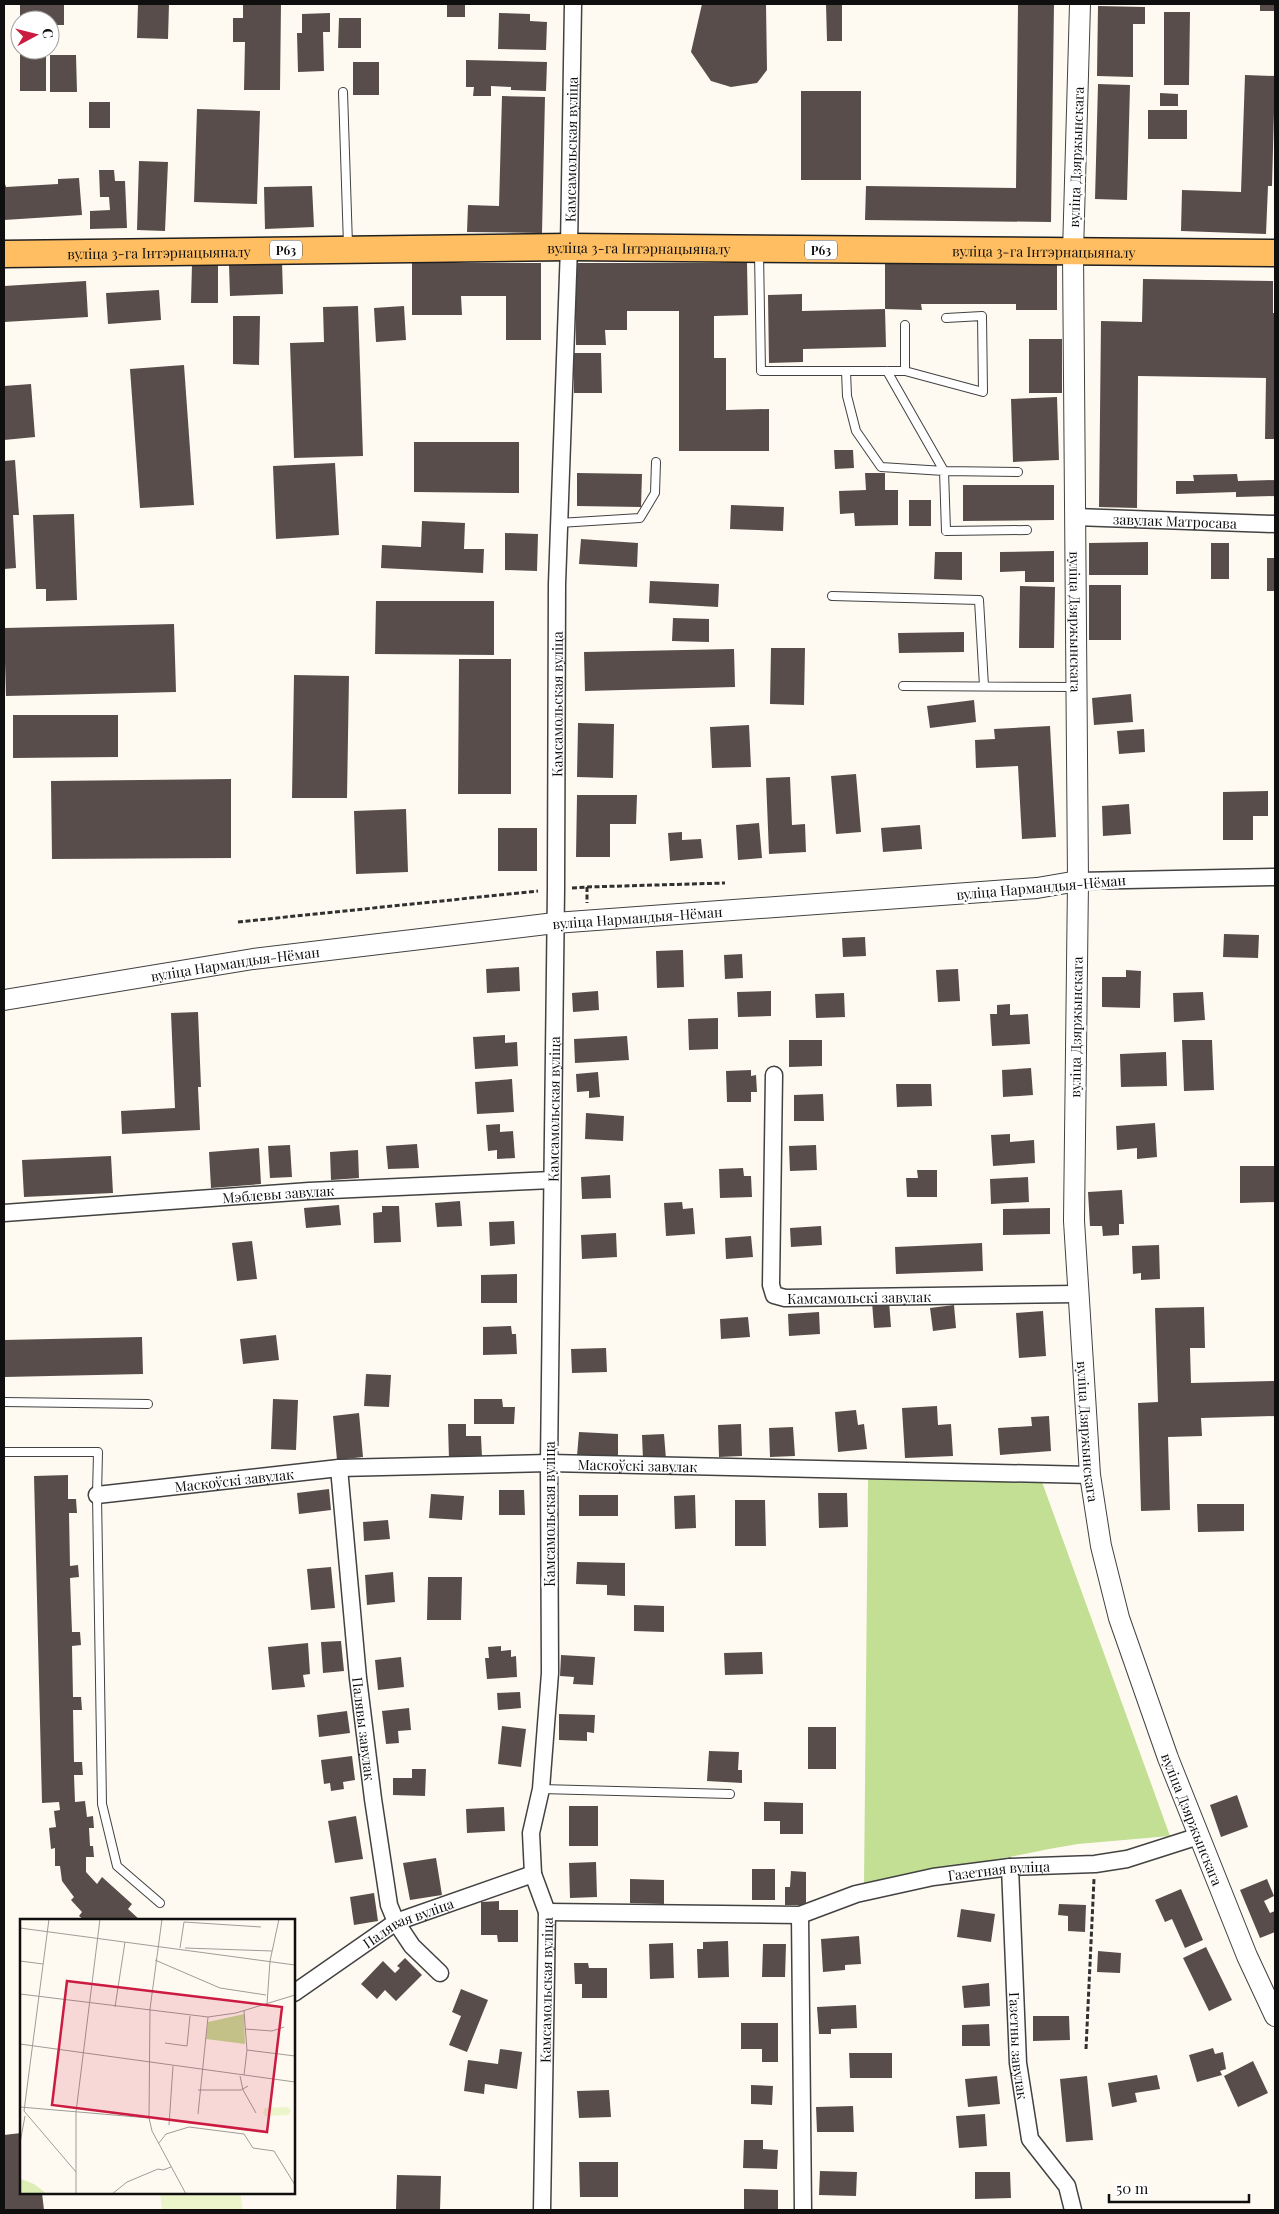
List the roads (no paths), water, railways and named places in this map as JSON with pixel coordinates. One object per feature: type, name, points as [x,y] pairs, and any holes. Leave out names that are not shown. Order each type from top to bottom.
[{"type":"main road","name":"вуліца 3-га Інтэрнацыяналу","points":[[4,254],[568,247],[1275,253]]},
{"type":"street","name":"Камсамольская вуліца","points":[[542,2210],[547,1912],[533,1874],[531,1833],[541,1789],[550,1674],[549,1463],[557,584],[568,247],[573,4]]},
{"type":"street","name":"вуліца Дзяржынскага","points":[[1080,4],[1073,252],[1078,882],[1074,1221],[1077,1294],[1090,1475],[1101,1546],[1119,1618],[1168,1758],[1247,1956],[1275,2016]]},
{"type":"street","name":"завулак Матросава","points":[[1075,517],[1275,524]]},
{"type":"street","name":"вуліца Нармандыя-Нёман","points":[[4,1000],[253,959],[555,923],[1037,888],[1078,882],[1275,877]]},
{"type":"street","name":"Камсамольскі завулак","points":[[774,1075],[771,1285],[774,1296],[785,1298],[1077,1294]]},
{"type":"street","name":"Мэблевы завулак","points":[[4,1213],[309,1191],[552,1180]]},
{"type":"street","name":"Маскоўскі завулак","points":[[97,1495],[339,1468],[549,1463],[1090,1475]]},
{"type":"street","name":"Палявы завулак","points":[[339,1468],[358,1678],[370,1780],[389,1904],[396,1922],[412,1946],[440,1973]]},
{"type":"street","name":"Газетная вуліца","points":[[547,1912],[800,1915],[856,1894],[933,1877],[1010,1867],[1095,1864],[1127,1858],[1199,1836]]},
{"type":"street","name":"Газетны завулак","points":[[1010,1867],[1018,2063],[1030,2139],[1067,2186],[1073,2210]]},
{"type":"street","name":"Палявая вуліца","points":[[295,1993],[396,1922],[533,1874]]},
{"type":"street","points":[[800,1915],[804,2210]]},
{"type":"lane","points":[[343,92],[348,250]]},
{"type":"lane","points":[[759,249],[761,372],[905,371],[983,392],[982,316],[946,318]]},
{"type":"lane","points":[[905,371],[906,326]]},
{"type":"lane","points":[[846,371],[847,396],[856,431],[881,467],[944,471],[1018,472]]},
{"type":"lane","points":[[887,371],[944,471],[946,531],[1027,530]]},
{"type":"lane","points":[[559,523],[640,518],[655,494],[656,462]]},
{"type":"lane","points":[[832,596],[979,600],[984,686]]},
{"type":"lane","points":[[903,686],[1076,687]]},
{"type":"lane","points":[[4,1402],[148,1404]]},
{"type":"lane","points":[[4,1452],[98,1452],[102,1804],[117,1866],[160,1903]]},
{"type":"lane","points":[[541,1789],[730,1794]]}]
